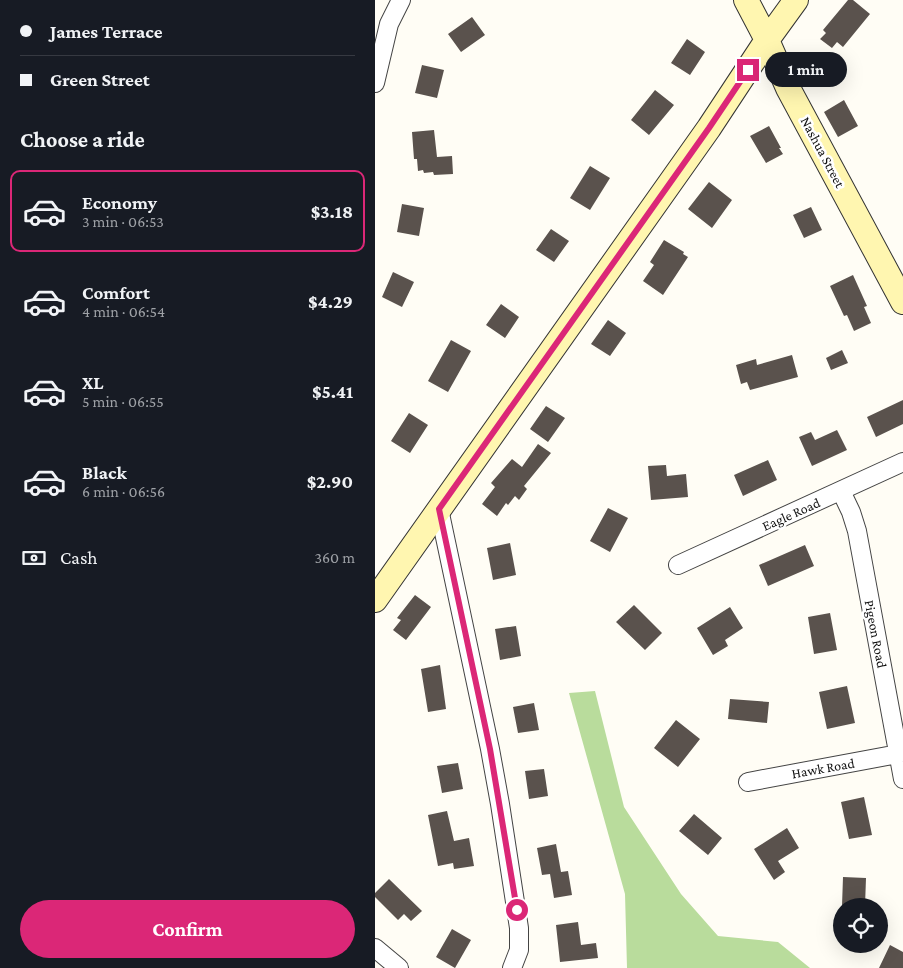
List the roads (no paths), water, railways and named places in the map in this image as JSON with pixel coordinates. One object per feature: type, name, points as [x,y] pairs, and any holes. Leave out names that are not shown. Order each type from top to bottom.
[{"type":"street","points":[[375,83],[389,24],[401,0]]},
{"type":"street","name":"Nashua Street","points":[[746,0],[767,40],[788,88],[903,302]]},
{"type":"street","points":[[375,600],[709,128],[796,0]]},
{"type":"street","name":"Eagle Road","points":[[678,565],[903,462]]},
{"type":"street","name":"Pigeon Road","points":[[841,491],[857,531],[903,779]]},
{"type":"street","points":[[439,509],[490,749],[501,814],[519,928],[519,950],[512,968]]},
{"type":"street","name":"Hawk Road","points":[[748,782],[899,754]]},
{"type":"street","points":[[375,948],[399,968]]}]
